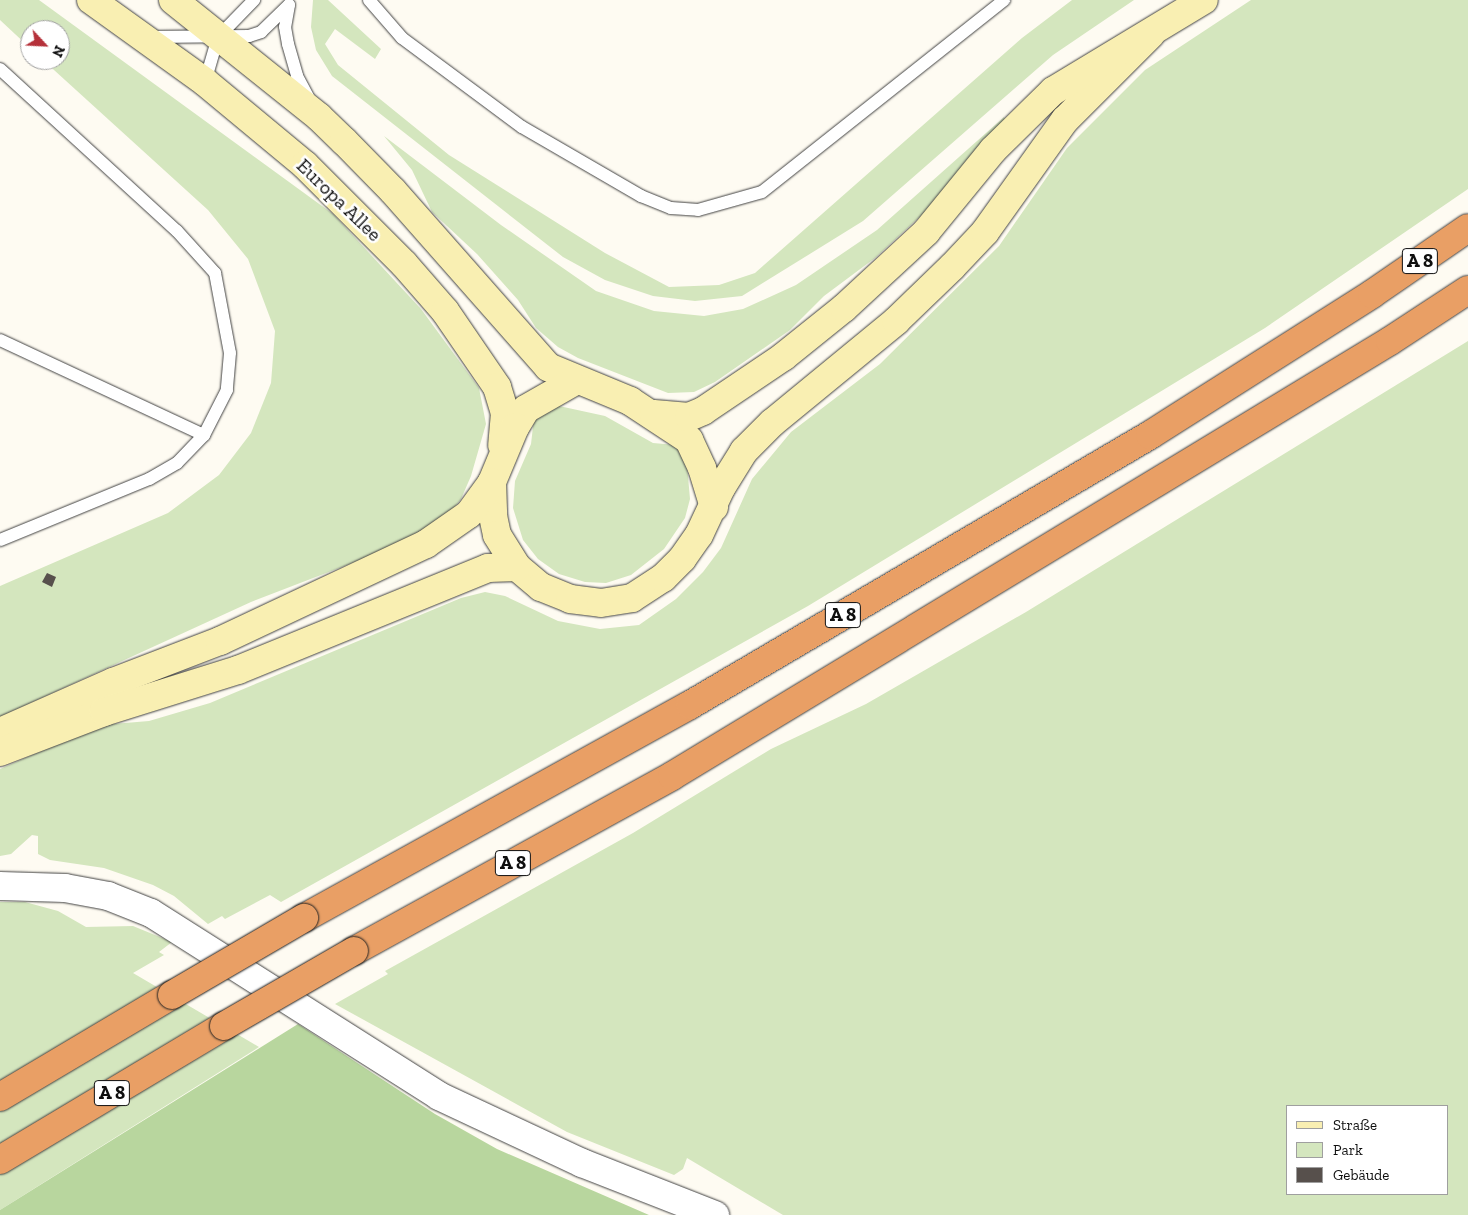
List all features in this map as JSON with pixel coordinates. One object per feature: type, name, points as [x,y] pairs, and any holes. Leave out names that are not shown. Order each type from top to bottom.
[{"type":"highway","name":"A 8","points":[[0,1097],[304,918],[690,705],[1150,435],[1372,294],[1468,228]]},
{"type":"highway","name":"A 8","points":[[0,1160],[224,1026],[354,951],[672,776],[1390,341],[1468,290]]},
{"type":"highway","points":[[1390,341],[1468,310]]},
{"type":"main road","name":"Europa Allee","points":[[91,0],[205,82],[319,178],[404,264],[444,311],[488,372],[503,403],[504,435],[496,470],[492,516],[497,535],[517,567],[541,587],[570,599],[601,603],[632,598],[663,578],[682,559],[714,507],[721,488],[744,451],[791,406],[896,321],[952,267],[990,226],[1065,120],[1151,34]]},
{"type":"main road","name":"Europa Allee","points":[[173,0],[320,117],[386,184],[534,354],[548,367],[575,381],[614,394],[689,440],[702,468],[714,507]]},
{"type":"main road","points":[[647,413],[672,417],[689,417],[703,411],[783,357],[844,308],[926,232],[993,150],[1036,106],[1090,68],[1151,34],[1204,0]]},
{"type":"main road","points":[[0,732],[113,682],[220,641],[426,544],[469,514],[496,470],[526,409],[575,381]]},
{"type":"main road","points":[[0,752],[69,724],[238,670],[488,568],[517,567]]},
{"type":"street","points":[[0,886],[65,888],[108,896],[151,913],[439,1096],[582,1163],[715,1215]]},
{"type":"lane","points":[[205,82],[218,37],[254,0]]},
{"type":"lane","points":[[369,0],[402,38],[522,127],[641,196],[671,208],[698,210],[762,192],[1004,0]]},
{"type":"lane","points":[[140,36],[235,38],[260,32],[289,3]]},
{"type":"lane","points":[[289,3],[285,27],[292,58],[320,117]]},
{"type":"lane","points":[[0,69],[177,231],[215,273],[230,353],[227,390],[204,434],[176,463],[149,479],[0,540]]},
{"type":"lane","points":[[0,340],[204,434]]},
{"type":"green space","points":[[0,0],[39,0],[66,20],[20,20],[20,39],[0,20]]},
{"type":"green space","points":[[313,0],[328,0],[381,49],[375,59],[335,29],[325,44],[338,65],[449,155],[605,253],[669,287],[719,285],[755,273],[1022,38],[1072,0],[1134,0],[1053,55],[863,221],[742,296],[695,301],[653,296],[605,280],[563,257],[332,76],[316,50],[311,27]]},
{"type":"green space","points":[[1251,0],[1468,0],[1468,189],[1265,328],[808,606],[281,902],[270,895],[225,919],[222,916],[208,924],[174,896],[153,885],[104,868],[50,860],[38,854],[38,836],[32,835],[11,854],[0,856],[0,769],[101,725],[149,721],[210,703],[461,598],[485,592],[505,596],[558,621],[600,629],[639,625],[676,599],[703,572],[721,548],[752,479],[791,432],[880,364],[999,246],[1067,148],[1145,70]]},
{"type":"green space","points":[[70,23],[333,214],[421,309],[479,388],[486,424],[471,476],[461,499],[446,518],[399,545],[251,602],[0,717],[0,586],[168,513],[219,475],[251,433],[271,383],[275,331],[248,259],[208,210],[54,70],[70,70]]},
{"type":"green space","points":[[1004,117],[1006,124],[939,199],[875,258],[824,296],[790,330],[715,382],[694,392],[668,393],[578,358],[558,347],[536,328],[518,300],[477,254],[432,212],[412,170],[384,136],[501,225],[596,291],[654,311],[704,316],[743,309],[796,285],[877,230]]},
{"type":"green space","points":[[1468,341],[1468,1215],[783,1215],[687,1158],[683,1169],[674,1175],[567,1132],[335,1004],[388,974],[385,971],[633,833],[771,749],[866,704],[1026,612]]},
{"type":"green space","points":[[559,406],[605,416],[653,443],[676,445],[687,465],[690,499],[685,518],[664,549],[631,575],[606,583],[585,582],[559,574],[538,559],[523,540],[513,508],[515,481],[531,444],[534,418]]},
{"type":"green space","points":[[0,902],[25,902],[58,911],[86,927],[133,926],[172,942],[159,952],[164,955],[133,973],[259,1047],[0,1210]]},
{"type":"green space","points":[[298,1024],[435,1114],[497,1149],[649,1215],[0,1215],[0,1210]]},
{"type":"building","points":[[47,573],[56,577],[52,587],[42,582]]}]
